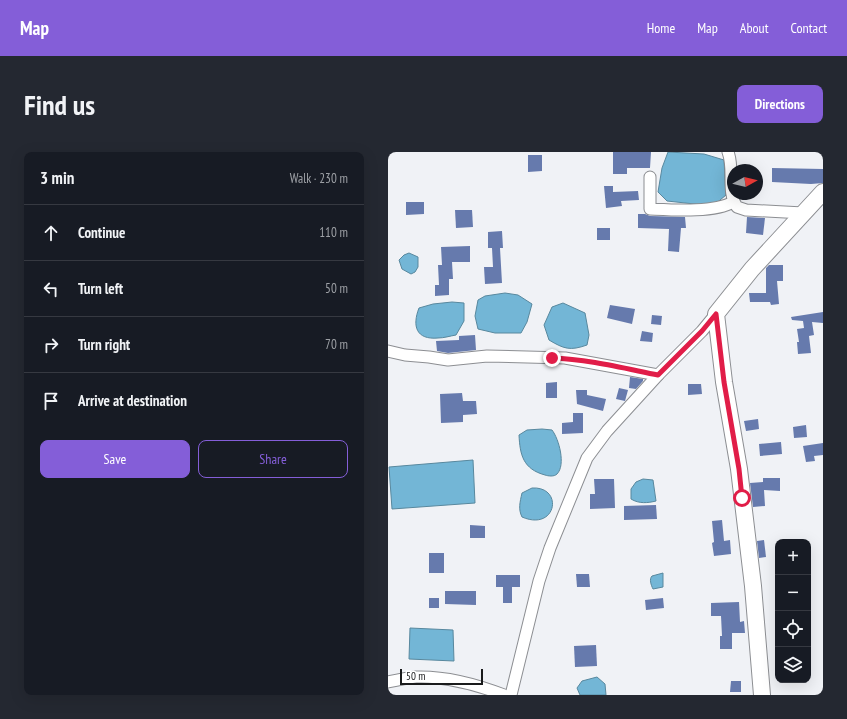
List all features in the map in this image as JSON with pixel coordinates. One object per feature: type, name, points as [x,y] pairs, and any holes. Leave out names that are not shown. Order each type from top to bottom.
[{"type":"street","points":[[728,152],[731,159],[731,190],[733,202],[737,207],[746,210],[803,213]]},
{"type":"street","points":[[650,177],[650,209],[697,210],[727,206],[733,202]]},
{"type":"street","points":[[511,695],[539,581],[550,548],[587,458],[607,431],[658,375],[702,331],[752,269],[823,192]]},
{"type":"street","points":[[716,314],[724,382],[739,469],[754,586],[762,695]]},
{"type":"street","points":[[388,351],[405,355],[448,360],[487,356],[565,358],[658,375]]},
{"type":"street","points":[[388,682],[416,677],[451,680],[484,687],[504,695]]},
{"type":"water","points":[[668,152],[704,154],[724,160],[726,195],[713,206],[667,201],[658,192],[662,168]]},
{"type":"water","points":[[409,253],[418,257],[418,267],[415,272],[411,274],[402,269],[399,260],[404,255]]},
{"type":"water","points":[[505,293],[518,295],[532,304],[527,322],[521,333],[495,333],[478,329],[475,316],[478,300],[485,296]]},
{"type":"water","points":[[452,302],[464,303],[464,321],[456,335],[442,338],[431,338],[420,334],[416,326],[419,308],[433,304]]},
{"type":"water","points":[[563,303],[585,313],[589,335],[587,345],[576,348],[567,348],[549,340],[544,325],[552,307]]},
{"type":"water","points":[[527,430],[552,430],[559,446],[561,465],[560,470],[554,476],[546,475],[532,469],[524,460],[520,449],[519,435]]},
{"type":"water","points":[[473,460],[475,503],[392,509],[389,467]]},
{"type":"water","points":[[643,479],[653,480],[656,501],[644,503],[631,499],[631,489],[636,482]]},
{"type":"water","points":[[532,488],[542,489],[549,494],[552,500],[552,507],[549,514],[543,519],[534,520],[522,517],[520,505],[522,493]]},
{"type":"water","points":[[663,573],[663,587],[653,589],[651,577]]},
{"type":"water","points":[[410,628],[453,630],[454,661],[409,659]]},
{"type":"water","points":[[597,677],[605,684],[606,695],[580,695],[577,688],[582,681]]},
{"type":"building","points":[[613,152],[651,152],[650,168],[627,168],[627,174],[613,174]]},
{"type":"building","points":[[528,155],[542,155],[542,171],[528,172]]},
{"type":"building","points":[[772,168],[823,169],[823,183],[811,184],[772,182]]},
{"type":"building","points":[[604,186],[613,186],[613,192],[638,191],[639,200],[621,201],[622,206],[606,208]]},
{"type":"building","points":[[406,202],[424,202],[424,214],[406,215]]},
{"type":"building","points":[[455,210],[472,210],[473,227],[456,228]]},
{"type":"building","points":[[638,214],[650,216],[685,217],[686,228],[681,228],[679,252],[668,251],[669,229],[638,228]]},
{"type":"building","points":[[747,217],[765,218],[763,235],[746,233]]},
{"type":"building","points":[[597,228],[610,228],[610,240],[597,240]]},
{"type":"building","points":[[502,231],[503,248],[500,248],[502,283],[485,284],[484,267],[493,267],[492,248],[488,248],[488,232]]},
{"type":"building","points":[[470,246],[470,262],[452,262],[453,279],[449,279],[449,295],[435,296],[435,285],[439,285],[438,265],[442,265],[441,247]]},
{"type":"building","points":[[769,265],[783,265],[783,281],[777,281],[779,304],[771,305],[770,302],[750,302],[749,293],[766,293],[766,268]]},
{"type":"building","points":[[610,305],[635,309],[632,324],[607,318]]},
{"type":"building","points":[[823,312],[823,323],[812,322],[814,335],[809,336],[811,353],[798,354],[797,342],[799,342],[797,329],[804,328],[803,321],[792,320],[791,317]]},
{"type":"building","points":[[652,315],[662,316],[661,325],[651,324]]},
{"type":"building","points":[[642,331],[653,333],[652,342],[640,341]]},
{"type":"building","points":[[475,335],[476,350],[448,353],[437,351],[436,341],[459,340],[459,336]]},
{"type":"building","points":[[630,377],[643,379],[643,381],[636,389],[629,388]]},
{"type":"building","points":[[557,382],[557,398],[546,398],[546,383]]},
{"type":"building","points":[[688,384],[701,384],[702,394],[688,395]]},
{"type":"building","points":[[619,388],[628,390],[625,401],[616,399]]},
{"type":"building","points":[[576,390],[587,390],[587,395],[606,399],[603,411],[577,404]]},
{"type":"building","points":[[462,393],[463,401],[476,401],[477,414],[463,415],[463,422],[441,423],[440,394]]},
{"type":"building","points":[[573,413],[583,413],[583,433],[562,434],[562,423],[573,422]]},
{"type":"building","points":[[758,419],[759,429],[746,431],[744,421]]},
{"type":"building","points":[[806,425],[807,437],[794,438],[793,427]]},
{"type":"building","points":[[781,442],[782,454],[760,456],[759,444]]},
{"type":"building","points":[[823,443],[823,455],[814,456],[815,461],[806,462],[803,446]]},
{"type":"building","points":[[763,478],[780,478],[780,491],[764,490],[765,506],[753,507],[750,483],[763,482]]},
{"type":"building","points":[[594,479],[614,479],[615,508],[590,509],[590,494],[595,494]]},
{"type":"building","points":[[656,505],[657,519],[624,520],[624,506]]},
{"type":"building","points":[[722,520],[724,541],[730,540],[731,554],[714,556],[712,543],[714,542],[712,521]]},
{"type":"building","points":[[470,525],[485,526],[485,538],[470,538]]},
{"type":"building","points":[[764,540],[766,557],[759,558],[757,541]]},
{"type":"building","points":[[429,553],[444,553],[444,573],[429,573]]},
{"type":"building","points":[[576,574],[589,574],[590,587],[577,587]]},
{"type":"building","points":[[496,575],[520,575],[520,587],[512,587],[512,603],[503,603],[503,587],[496,587]]},
{"type":"building","points":[[445,591],[476,591],[476,605],[445,604]]},
{"type":"building","points":[[429,598],[439,598],[439,608],[429,608]]},
{"type":"building","points":[[663,598],[664,608],[646,610],[645,600]]},
{"type":"building","points":[[739,602],[740,622],[744,621],[745,633],[732,633],[732,649],[720,649],[720,636],[722,636],[721,616],[711,616],[711,603]]},
{"type":"building","points":[[596,645],[597,666],[575,667],[574,646]]},
{"type":"building","points":[[731,681],[741,681],[741,692],[730,692]]},
{"type":"route","points":[[552,358],[565,358],[658,375],[702,331],[716,314],[724,382],[739,469],[742,498]]}]
